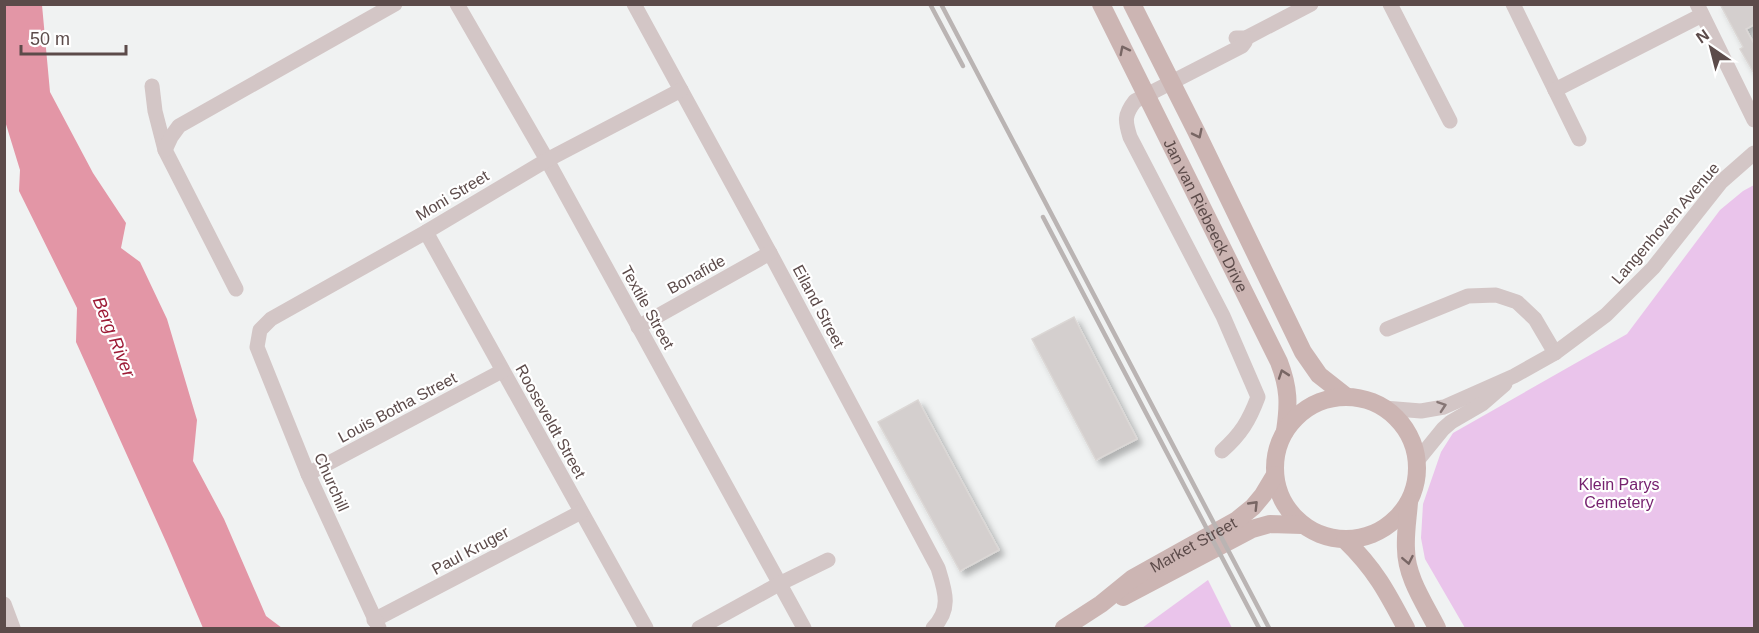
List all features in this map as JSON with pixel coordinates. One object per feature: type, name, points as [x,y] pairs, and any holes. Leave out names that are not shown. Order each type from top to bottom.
[{"type":"main road","name":"Jan van Riebeeck Drive","points":[[1101,4],[1284,375],[1289,408],[1285,431]]},
{"type":"main road","name":"Jan van Riebeeck Drive","points":[[1132,4],[1303,352],[1319,375],[1347,397]]},
{"type":"main road","points":[[1409,502],[1398,517],[1382,530],[1364,537],[1345,540],[1315,533],[1302,525],[1288,511],[1279,494],[1275,474],[1277,452],[1285,431],[1297,417],[1312,406],[1329,399],[1347,397],[1366,400],[1384,408],[1400,422],[1412,440],[1417,461],[1417,475],[1409,502],[1406,550],[1408,564],[1412,578],[1437,628]]},
{"type":"main road","name":"Market Street","points":[[1064,628],[1101,604],[1133,578],[1228,533],[1263,495],[1275,474]]},
{"type":"main road","name":"Market Street","points":[[1228,533],[1270,524],[1302,525]]},
{"type":"main road","points":[[1345,540],[1379,578],[1406,628]]},
{"type":"street","points":[[165,150],[179,126],[394,4]]},
{"type":"street","name":"Textile Street","points":[[457,4],[547,160],[804,628]]},
{"type":"street","name":"Eiland Street","points":[[634,4],[938,568],[945,593],[945,612],[933,628]]},
{"type":"street","points":[[1222,451],[1239,436],[1258,397],[1223,315],[1130,137],[1126,112],[1135,102],[1147,96],[1169,78],[1236,38],[1246,38],[1311,4]]},
{"type":"street","points":[[1390,4],[1450,121]]},
{"type":"street","points":[[1513,4],[1579,139]]},
{"type":"street","points":[[1555,90],[1699,10],[1755,120]]},
{"type":"street","points":[[152,86],[155,111],[165,150],[236,289]]},
{"type":"street","name":"Moni Street","points":[[256,347],[260,330],[271,319],[426,232],[547,160],[681,90]]},
{"type":"street","name":"Langenhoven Avenue","points":[[1384,408],[1434,410],[1514,376],[1555,353],[1606,315],[1653,268],[1721,182],[1755,153]]},
{"type":"street","name":"Rooseveldt Street","points":[[426,232],[646,628]]},
{"type":"street","name":"Bonafide","points":[[638,327],[770,253]]},
{"type":"street","points":[[1388,329],[1468,296],[1496,295],[1517,302],[1534,319],[1555,353]]},
{"type":"street","name":"Churchill","points":[[256,347],[308,474],[377,624]]},
{"type":"street","name":"Louis Botha Street","points":[[308,474],[502,370]]},
{"type":"street","name":"Langenhoven Avenue","points":[[1417,461],[1443,429],[1494,395],[1514,376]]},
{"type":"street","name":"Paul Kruger","points":[[377,624],[581,512]]},
{"type":"street","points":[[699,628],[828,560]]},
{"type":"street","points":[[4,604],[13,628]]},
{"type":"green space","name":"Klein Parys Cemetery","points":[[1754,185],[1754,628],[1465,628],[1425,559],[1421,538],[1423,504],[1441,452],[1453,433],[1627,334],[1720,210]]},
{"type":"green space","points":[[1208,580],[1232,628],[1142,628]]},
{"type":"water","name":"Berg River","points":[[4,5],[42,5],[50,92],[93,173],[126,223],[121,248],[140,262],[167,319],[197,420],[193,461],[224,519],[266,616],[282,628],[203,628],[76,342],[77,308],[19,191],[20,170],[5,121]]},
{"type":"building","points":[[1720,4],[1755,4],[1755,24],[1746,29],[1753,42],[1755,41],[1755,75],[1740,49],[1743,47]]},
{"type":"building","points":[[1074,317],[1137,439],[1096,460],[1032,339]]},
{"type":"building","points":[[918,400],[999,550],[960,571],[878,422]]},
{"type":"railway","points":[[930,4],[963,66]]},
{"type":"railway","points":[[941,4],[1269,628]]},
{"type":"railway","points":[[1043,217],[1259,628]]}]
